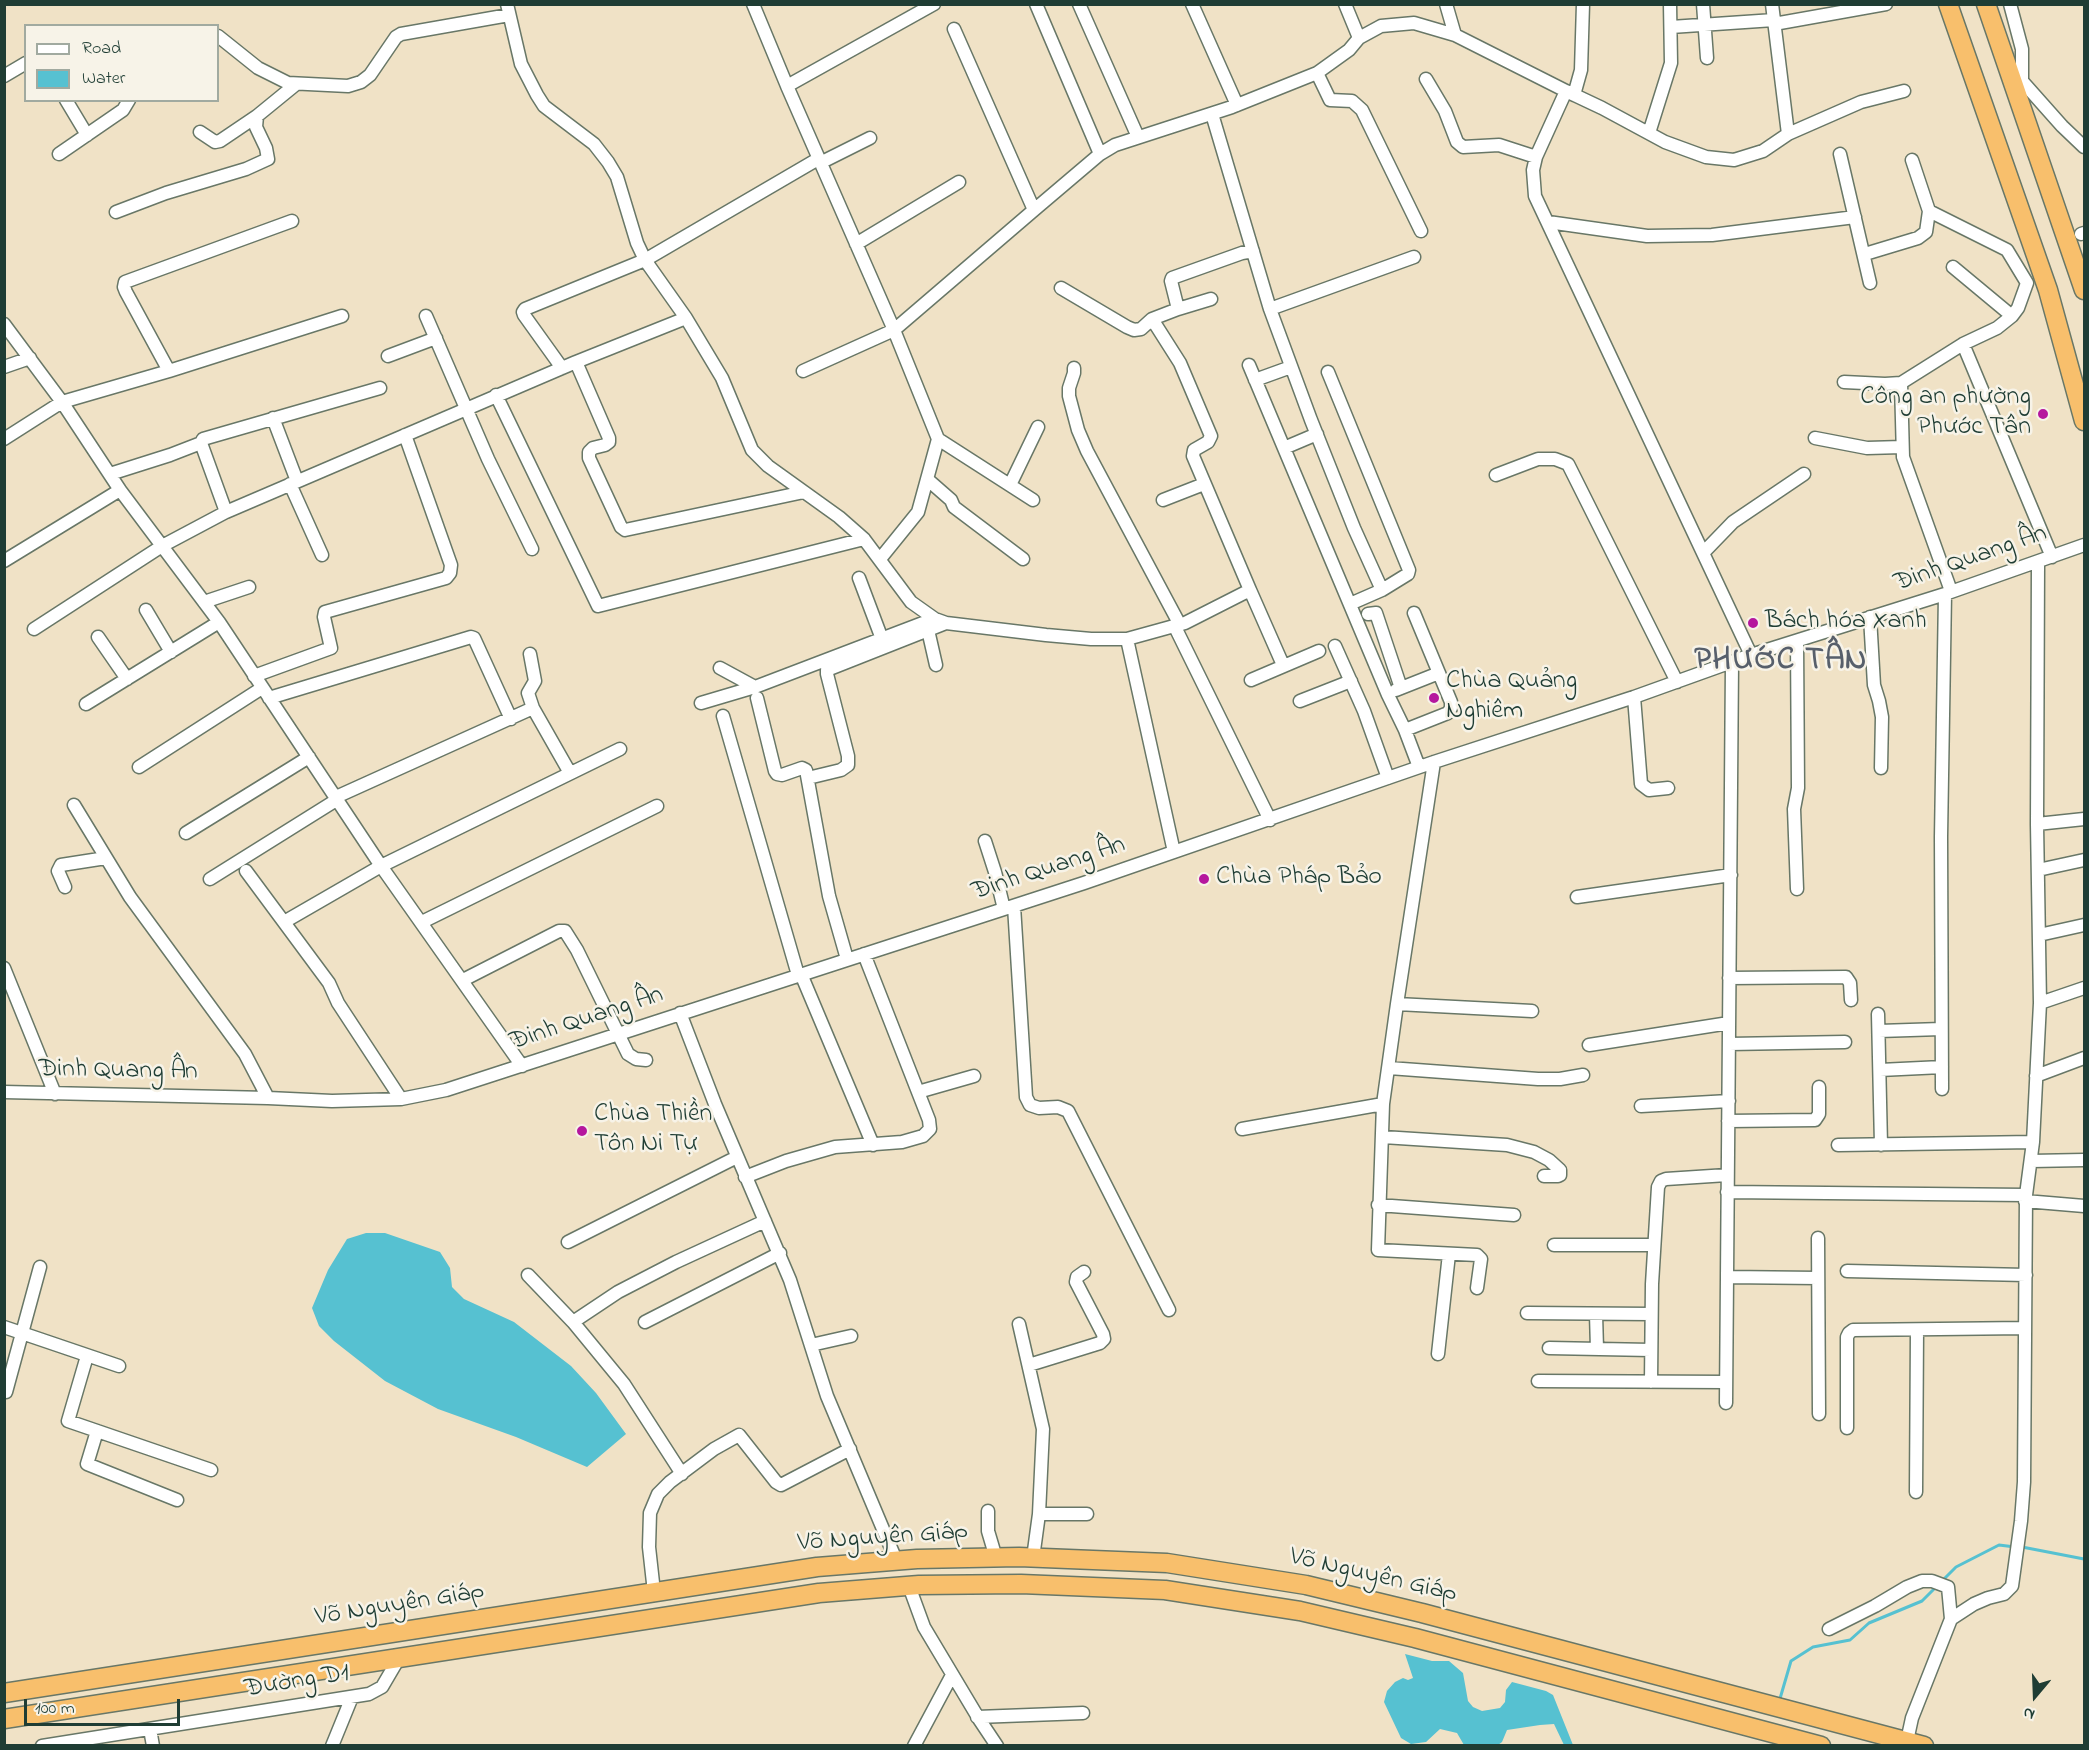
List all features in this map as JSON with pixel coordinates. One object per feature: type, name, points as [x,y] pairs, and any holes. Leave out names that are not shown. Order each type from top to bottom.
[{"type":"highway","points":[[1948,4],[2048,290],[2085,421]]},
{"type":"highway","points":[[1986,4],[2085,290]]},
{"type":"highway","name":"Võ Nguyên Giáp","points":[[4,1693],[817,1567],[896,1560],[1033,1558],[1167,1563],[1306,1585],[1422,1613],[1915,1743]]},
{"type":"highway","name":"Võ Nguyên Giáp","points":[[4,1719],[819,1593],[909,1586],[1021,1584],[1165,1590],[1300,1611],[1415,1638],[1821,1746]]},
{"type":"street","points":[[753,4],[894,330],[938,439],[1033,500]]},
{"type":"street","points":[[787,86],[934,4]]},
{"type":"street","points":[[1036,4],[1100,154]]},
{"type":"street","points":[[1079,4],[1138,136]]},
{"type":"street","points":[[1192,4],[1237,105]]},
{"type":"street","points":[[1345,4],[1359,38]]},
{"type":"street","points":[[1446,4],[1455,35]]},
{"type":"street","points":[[1583,4],[1581,70],[1536,157],[1533,170],[1536,196],[1751,655]]},
{"type":"street","points":[[1649,133],[1671,63],[1670,4]]},
{"type":"street","points":[[1703,4],[1707,58]]},
{"type":"street","points":[[1772,4],[1788,134]]},
{"type":"street","points":[[1671,27],[1774,22],[1886,4]]},
{"type":"street","points":[[2010,4],[2022,49],[2022,81],[2085,147]]},
{"type":"street","points":[[219,37],[258,68],[275,78],[295,85],[356,85],[370,75],[396,37],[401,34],[508,10],[521,64],[537,95],[544,106],[594,144],[618,177],[637,243],[645,260],[686,318],[722,378],[752,450],[768,466],[839,517],[864,539],[911,602],[940,621]]},
{"type":"street","points":[[803,371],[894,330],[1100,154],[1115,145],[1212,114],[1317,73],[1349,50],[1359,38],[1381,26],[1414,22],[1455,35],[1665,142],[1706,157],[1734,160],[1763,151],[1788,134],[1861,102],[1904,91]]},
{"type":"street","points":[[954,29],[1034,210]]},
{"type":"street","points":[[4,76],[24,64]]},
{"type":"street","points":[[1317,73],[1330,100],[1352,101],[1362,110],[1421,231]]},
{"type":"street","points":[[1426,79],[1445,111],[1457,142],[1463,147],[1498,146],[1536,157]]},
{"type":"street","points":[[200,132],[215,142],[220,141],[295,85]]},
{"type":"street","points":[[67,102],[87,135]]},
{"type":"street","points":[[59,154],[123,110],[128,102]]},
{"type":"street","points":[[1212,114],[1270,309],[1354,528],[1382,590]]},
{"type":"street","points":[[116,212],[166,193],[246,169],[268,159],[266,148],[256,128],[256,116]]},
{"type":"street","points":[[562,368],[524,315],[525,309],[645,260],[819,161],[870,138]]},
{"type":"street","points":[[1840,154],[1870,283]]},
{"type":"street","points":[[1865,254],[1918,238],[1926,232],[1929,211],[1912,160]]},
{"type":"street","points":[[856,244],[959,182]]},
{"type":"street","points":[[1844,382],[1901,383],[1963,344],[1997,328],[2018,308],[2027,283],[2007,250],[1929,211]]},
{"type":"street","points":[[1548,222],[1647,236],[1712,235],[1855,217]]},
{"type":"street","points":[[169,371],[124,287],[125,282],[292,221]]},
{"type":"street","points":[[1178,309],[1172,278],[1253,251]]},
{"type":"street","points":[[1270,309],[1414,257]]},
{"type":"street","points":[[1953,267],[2012,316]]},
{"type":"street","points":[[1061,288],[1134,330],[1141,329],[1152,319],[1211,299]]},
{"type":"street","points":[[4,439],[62,402],[342,316]]},
{"type":"street","points":[[426,316],[466,409],[532,549]]},
{"type":"street","points":[[34,629],[162,546],[226,512],[496,395],[686,318]]},
{"type":"street","points":[[1152,319],[1180,363],[1211,436],[1208,442],[1193,453],[1204,484],[1283,665]]},
{"type":"street","points":[[4,324],[62,402],[120,490],[219,622],[381,866],[522,1066]]},
{"type":"street","points":[[388,356],[436,338]]},
{"type":"street","points":[[1963,344],[2052,557]]},
{"type":"street","points":[[4,367],[30,358]]},
{"type":"street","points":[[576,362],[609,438],[606,445],[593,448],[589,452],[589,458],[621,527],[625,530],[804,492]]},
{"type":"street","points":[[1249,365],[1419,767]]},
{"type":"street","points":[[1255,380],[1291,367]]},
{"type":"street","points":[[1074,368],[1069,396],[1078,430],[1178,626],[1270,820]]},
{"type":"street","points":[[1328,372],[1409,565],[1408,574],[1382,590],[1350,604]]},
{"type":"street","points":[[1901,383],[1902,447],[1908,474],[1948,593],[1941,837],[1942,1089]]},
{"type":"street","points":[[110,474],[201,443],[203,439],[380,388]]},
{"type":"street","points":[[496,395],[598,606],[864,539]]},
{"type":"street","points":[[273,417],[293,483],[322,555]]},
{"type":"street","points":[[1010,485],[1038,427]]},
{"type":"street","points":[[1284,448],[1317,434]]},
{"type":"street","points":[[254,676],[331,648],[324,617],[325,612],[446,578],[450,573],[451,566],[405,435]]},
{"type":"street","points":[[1815,438],[1867,448],[1902,447]]},
{"type":"street","points":[[880,559],[918,512],[938,439]]},
{"type":"street","points":[[201,443],[226,512]]},
{"type":"street","points":[[1496,475],[1538,459],[1555,459],[1568,464],[1677,682]]},
{"type":"street","points":[[1703,553],[1733,522],[1804,474]]},
{"type":"street","points":[[927,479],[951,500],[954,507],[1023,559]]},
{"type":"street","points":[[1163,500],[1204,484]]},
{"type":"street","points":[[4,561],[120,490]]},
{"type":"street","name":"Đinh Quang Ân","points":[[4,1092],[332,1101],[401,1099],[446,1090],[1009,907],[1270,820],[1419,767],[1634,697],[1751,655],[1948,593],[2085,545]]},
{"type":"street","points":[[1951,1619],[1974,1604],[2004,1594],[2012,1586],[2024,1482],[2026,1198],[2033,1142],[2040,1003],[2037,824],[2038,563]]},
{"type":"street","points":[[859,578],[882,639]]},
{"type":"street","points":[[204,602],[249,587]]},
{"type":"street","points":[[701,704],[756,692],[882,639],[940,621],[1046,635],[1127,639],[1178,626],[1250,590]]},
{"type":"street","points":[[146,610],[171,652]]},
{"type":"street","points":[[1368,614],[1376,613],[1401,688]]},
{"type":"street","points":[[1405,730],[1448,712],[1451,708],[1451,702],[1414,613]]},
{"type":"street","points":[[1870,617],[1874,686],[1880,701],[1882,717],[1881,768]]},
{"type":"street","points":[[808,778],[841,771],[848,765],[848,756],[826,674],[827,670],[928,630],[940,621]]},
{"type":"street","points":[[86,704],[219,622]]},
{"type":"street","points":[[928,630],[936,665]]},
{"type":"street","points":[[98,637],[127,679]]},
{"type":"street","points":[[139,767],[266,693],[471,637],[474,638],[483,656],[511,719]]},
{"type":"street","points":[[1127,639],[1174,852]]},
{"type":"street","points":[[1797,641],[1798,788],[1794,809],[1797,889]]},
{"type":"street","points":[[1335,646],[1364,711],[1388,778]]},
{"type":"street","points":[[1251,680],[1319,651]]},
{"type":"street","points":[[530,654],[536,681],[528,693],[533,708],[570,773]]},
{"type":"street","points":[[1726,1403],[1732,663]]},
{"type":"street","points":[[720,668],[756,692],[775,771],[782,775],[804,768],[808,778],[829,896],[847,959]]},
{"type":"street","points":[[1388,695],[1439,673]]},
{"type":"street","points":[[1300,701],[1351,681]]},
{"type":"street","points":[[1634,697],[1641,784],[1649,790],[1668,788]]},
{"type":"street","points":[[210,879],[337,798],[533,708]]},
{"type":"street","points":[[723,716],[800,975],[873,1144]]},
{"type":"street","points":[[284,922],[381,866],[620,749]]},
{"type":"street","points":[[186,833],[309,757]]},
{"type":"street","points":[[1434,762],[1383,1104],[1378,1250],[1480,1256],[1477,1288]]},
{"type":"street","points":[[74,805],[130,897],[245,1054],[268,1098]]},
{"type":"street","points":[[422,922],[657,806]]},
{"type":"street","points":[[2037,824],[2085,819]]},
{"type":"street","points":[[985,841],[1009,907],[1026,1097],[1030,1105],[1039,1108],[1058,1107],[1068,1111],[1169,1310]]},
{"type":"street","points":[[64,886],[58,871],[61,865],[106,858]]},
{"type":"street","points":[[2038,870],[2085,860]]},
{"type":"street","points":[[246,871],[329,983],[338,1003],[401,1099]]},
{"type":"street","points":[[1577,897],[1731,875]]},
{"type":"street","points":[[2039,935],[2085,926]]},
{"type":"street","points":[[463,980],[559,931],[565,931],[631,1056],[646,1060]]},
{"type":"street","points":[[745,1177],[786,1161],[835,1147],[902,1142],[923,1136],[930,1129],[929,1120],[864,954]]},
{"type":"street","points":[[4,968],[55,1094]]},
{"type":"street","points":[[1729,978],[1846,977],[1850,983],[1851,1000]]},
{"type":"street","points":[[2040,1003],[2085,988]]},
{"type":"street","points":[[1397,1004],[1532,1011]]},
{"type":"street","points":[[680,1013],[745,1177],[780,1253],[827,1396],[896,1560]]},
{"type":"street","points":[[1878,1014],[1881,1144]]},
{"type":"street","points":[[1588,1045],[1729,1023]]},
{"type":"street","points":[[1879,1031],[1941,1029]]},
{"type":"street","points":[[1729,1044],[1845,1042]]},
{"type":"street","points":[[2036,1076],[2085,1058]]},
{"type":"street","points":[[1880,1070],[1942,1067]]},
{"type":"street","points":[[1389,1068],[1538,1079],[1560,1079],[1583,1075]]},
{"type":"street","points":[[918,1092],[974,1076]]},
{"type":"street","points":[[1728,1121],[1815,1120],[1819,1114],[1819,1087]]},
{"type":"street","points":[[1641,1107],[1728,1101]]},
{"type":"street","points":[[1242,1129],[1383,1104]]},
{"type":"street","points":[[1383,1137],[1507,1145],[1534,1152],[1558,1167],[1560,1172],[1558,1176],[1544,1176]]},
{"type":"street","points":[[1838,1145],[2033,1142]]},
{"type":"street","points":[[568,1242],[737,1157]]},
{"type":"street","points":[[2031,1161],[2085,1160]]},
{"type":"street","points":[[1651,1382],[1651,1314],[1658,1187],[1661,1181],[1727,1175]]},
{"type":"street","points":[[1727,1192],[2026,1198],[2085,1206]]},
{"type":"street","points":[[1378,1205],[1514,1215]]},
{"type":"street","points":[[573,1322],[637,1282],[765,1221]]},
{"type":"street","points":[[1818,1238],[1819,1414]]},
{"type":"street","points":[[1554,1245],[1654,1245]]},
{"type":"street","points":[[645,1322],[780,1253]]},
{"type":"street","points":[[1438,1354],[1449,1254]]},
{"type":"street","points":[[6,1392],[40,1267]]},
{"type":"street","points":[[1847,1271],[2026,1275]]},
{"type":"street","points":[[1029,1365],[1100,1343],[1104,1339],[1076,1282],[1077,1277],[1084,1272]]},
{"type":"street","points":[[528,1275],[573,1322],[624,1384],[682,1474]]},
{"type":"street","points":[[1727,1276],[1818,1278]]},
{"type":"street","points":[[1527,1313],[1651,1314]]},
{"type":"street","points":[[1596,1314],[1597,1349]]},
{"type":"street","points":[[1019,1324],[1043,1429],[1040,1514],[1033,1558]]},
{"type":"street","points":[[4,1327],[119,1366]]},
{"type":"street","points":[[1847,1428],[1846,1337],[1853,1330],[2025,1328]]},
{"type":"street","points":[[1916,1492],[1917,1330]]},
{"type":"street","points":[[811,1345],[851,1336]]},
{"type":"street","points":[[1549,1348],[1651,1350]]},
{"type":"street","points":[[87,1356],[68,1421],[211,1470]]},
{"type":"street","points":[[1538,1381],[1726,1382]]},
{"type":"street","points":[[97,1431],[87,1464],[177,1500]]},
{"type":"street","points":[[654,1592],[649,1547],[650,1513],[658,1494],[670,1482],[714,1449],[738,1435],[776,1482],[781,1485],[850,1449]]},
{"type":"street","points":[[988,1511],[988,1531],[996,1558]]},
{"type":"street","points":[[1040,1514],[1087,1514]]},
{"type":"street","points":[[1829,1629],[1922,1581],[1932,1581],[1948,1587],[1951,1619],[1912,1718],[1915,1743]]},
{"type":"street","points":[[909,1586],[924,1627],[977,1717],[997,1746]]},
{"type":"street","name":"Đường D1","points":[[42,1746],[369,1694],[382,1687],[399,1658]]},
{"type":"street","points":[[914,1746],[952,1675]]},
{"type":"street","points":[[332,1746],[352,1697]]},
{"type":"street","points":[[977,1717],[1083,1713]]},
{"type":"street","points":[[150,1729],[153,1746]]},
{"type":"water","points":[[366,1233],[385,1233],[440,1252],[450,1268],[452,1287],[464,1299],[514,1322],[571,1366],[596,1393],[626,1434],[587,1467],[516,1437],[438,1409],[385,1381],[334,1341],[319,1326],[312,1308],[328,1270],[347,1239]]},
{"type":"water","points":[[1405,1654],[1432,1661],[1449,1661],[1463,1673],[1468,1701],[1473,1707],[1482,1711],[1500,1708],[1505,1702],[1506,1690],[1512,1682],[1546,1691],[1553,1695],[1573,1745],[1564,1745],[1554,1724],[1507,1730],[1502,1742],[1498,1745],[1464,1745],[1457,1733],[1440,1729],[1426,1742],[1411,1744],[1401,1738],[1384,1702],[1387,1691],[1395,1682],[1403,1678],[1408,1680],[1413,1678]]},
{"type":"waterway","points":[[1943,1580],[1956,1567],[1999,1545],[2015,1547]]},
{"type":"waterway","points":[[2022,1547],[2084,1559]]},
{"type":"waterway","points":[[1779,1702],[1791,1661],[1813,1647],[1850,1640],[1869,1623],[1922,1601],[1936,1587]]},
{"type":"place","name":"Công an phường Phước Tân","points":[[2043,414]]},
{"type":"place","name":"Bách hóa Xanh","points":[[1753,623]]},
{"type":"place","name":"Chùa Quảng Nghiêm","points":[[1434,698]]},
{"type":"place","name":"Chùa Pháp Bảo","points":[[1204,879]]},
{"type":"place","name":"Chùa Thiền Tôn Ni Tự","points":[[582,1131]]},
{"type":"district","name":"PHƯỚC TÂN","points":[[1781,663]]}]
